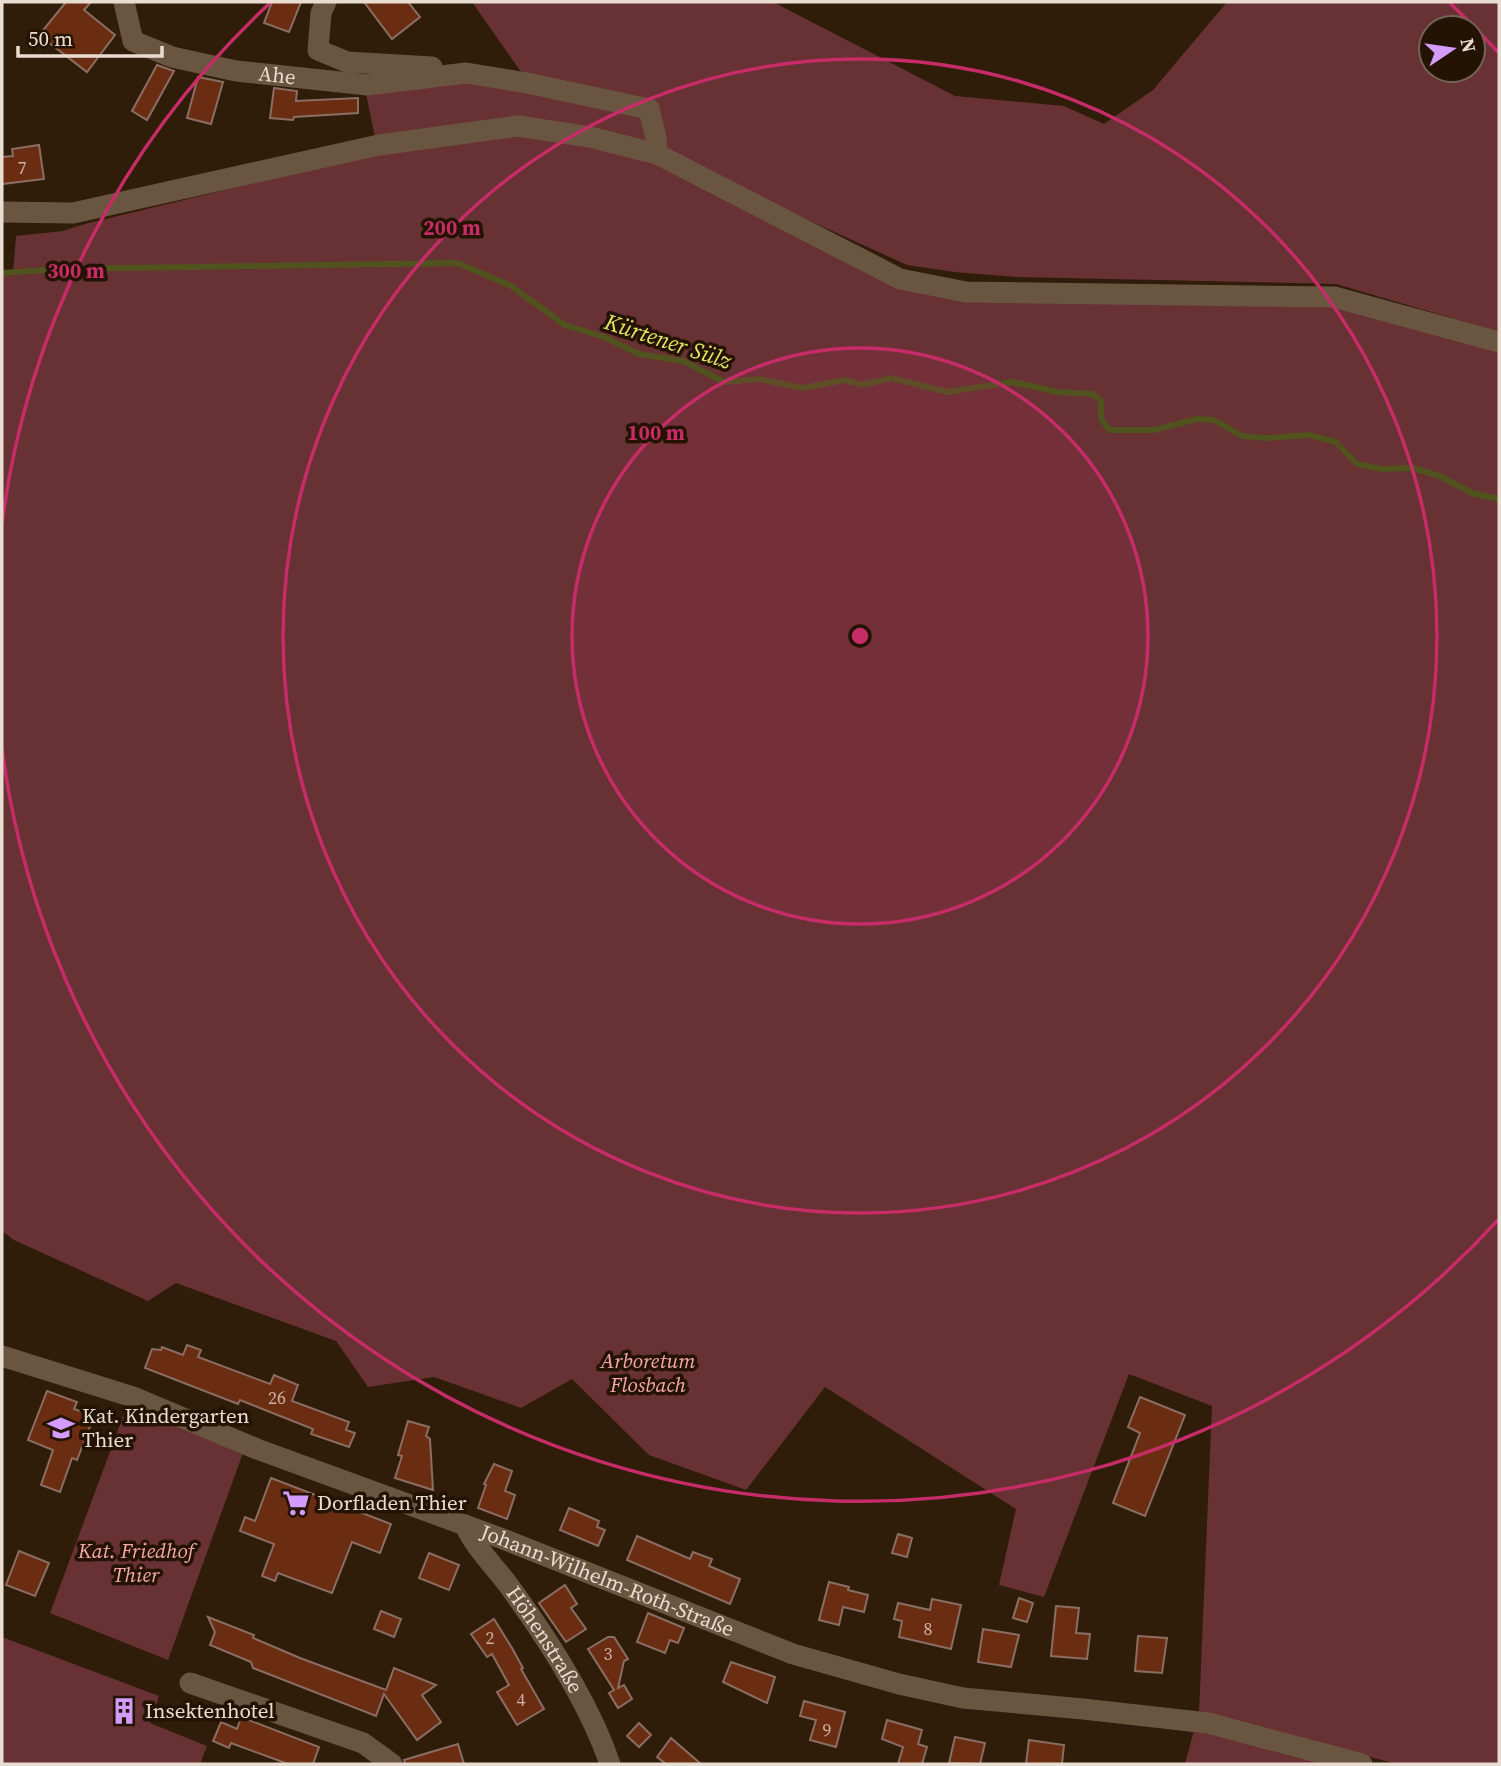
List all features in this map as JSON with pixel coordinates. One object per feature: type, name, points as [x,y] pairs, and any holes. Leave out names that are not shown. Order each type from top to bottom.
[{"type":"street","name":"Ahe","points":[[124,2],[133,41],[172,57],[236,71],[368,85],[466,73]]},
{"type":"street","name":"Ahe","points":[[326,2],[321,13],[318,50],[347,62],[454,68],[466,73],[649,109],[657,153]]},
{"type":"street","points":[[2,212],[74,213],[379,145],[518,125],[590,137],[657,153],[901,279],[966,292],[1334,297],[1499,342]]},
{"type":"street","name":"Johann-Wilhelm-Roth-Straße","points":[[2,1356],[134,1397],[257,1449],[465,1525],[780,1650],[848,1671],[964,1698],[1190,1720],[1362,1764]]},
{"type":"street","name":"Höhenstraße","points":[[465,1525],[470,1538],[515,1594],[576,1690],[611,1763]]},
{"type":"street","points":[[190,1683],[363,1743],[392,1764]]},
{"type":"green space","points":[[472,2],[773,2],[955,96],[1064,106],[1104,124],[1153,90],[1227,2],[1499,2],[1499,332],[1336,284],[1017,277],[907,265],[659,152],[651,110],[526,79]]},
{"type":"green space","points":[[465,78],[646,111],[654,149],[593,134],[376,142],[365,89]]},
{"type":"green space","name":"Arboretum Flosbach","points":[[518,129],[655,156],[900,284],[1332,304],[1499,347],[1499,1764],[1397,1764],[1199,1713],[1212,1406],[1129,1374],[1044,1597],[999,1585],[1016,1509],[825,1387],[746,1490],[649,1455],[572,1379],[521,1408],[434,1377],[368,1387],[336,1341],[176,1283],[148,1301],[14,1240],[2,1231],[2,270],[13,273],[16,236],[63,231],[382,152]]},
{"type":"green space","name":"Kat. Friedhof Thier","points":[[127,1406],[243,1453],[168,1660],[50,1613]]},
{"type":"green space","points":[[2,1637],[159,1696],[150,1723],[207,1746],[200,1764],[2,1764]]},
{"type":"green space","points":[[1194,1730],[1325,1764],[1185,1764]]},
{"type":"building","points":[[66,2],[91,2],[84,10],[115,35],[87,72],[39,35]]},
{"type":"building","points":[[272,2],[301,2],[289,32],[264,23]]},
{"type":"building","points":[[364,2],[408,2],[420,17],[392,39]]},
{"type":"building","points":[[157,65],[174,71],[147,120],[132,111]]},
{"type":"building","points":[[198,77],[223,82],[211,124],[187,118]]},
{"type":"building","points":[[274,88],[297,91],[296,101],[358,98],[358,113],[294,117],[293,120],[270,118]]},
{"type":"building","points":[[39,145],[44,179],[2,184],[2,157],[13,156],[12,149]]},
{"type":"building","points":[[187,1345],[201,1350],[198,1357],[270,1384],[274,1375],[298,1385],[292,1401],[349,1422],[346,1430],[355,1433],[349,1447],[311,1434],[313,1429],[240,1400],[238,1404],[145,1368],[152,1349],[161,1350],[162,1347],[183,1355]]},
{"type":"building","name":"Kat. Kindergarten Thier","points":[[47,1391],[77,1402],[74,1409],[94,1416],[77,1460],[72,1458],[60,1492],[41,1485],[53,1450],[28,1440]]},
{"type":"building","points":[[1140,1397],[1185,1415],[1145,1516],[1113,1503],[1140,1433],[1128,1427]]},
{"type":"building","points":[[408,1421],[429,1427],[426,1436],[430,1439],[433,1490],[395,1478],[402,1456],[398,1455]]},
{"type":"building","points":[[494,1464],[512,1471],[505,1491],[515,1495],[507,1519],[478,1508],[486,1485],[484,1484]]},
{"type":"building","points":[[271,1478],[391,1524],[380,1553],[352,1542],[332,1593],[278,1573],[275,1581],[262,1576],[274,1544],[240,1531],[245,1517],[255,1521]]},
{"type":"building","points":[[569,1508],[599,1521],[597,1527],[605,1530],[598,1546],[560,1530]]},
{"type":"building","points":[[898,1534],[912,1538],[907,1557],[892,1553]]},
{"type":"building","points":[[637,1536],[690,1559],[693,1552],[712,1559],[709,1566],[740,1579],[730,1604],[627,1560]]},
{"type":"building","points":[[19,1551],[49,1563],[35,1596],[6,1585]]},
{"type":"building","points":[[429,1553],[459,1565],[449,1590],[419,1578]]},
{"type":"building","points":[[829,1582],[868,1595],[864,1612],[843,1607],[839,1625],[819,1620]]},
{"type":"building","points":[[565,1585],[577,1604],[571,1608],[586,1629],[566,1642],[539,1603]]},
{"type":"building","points":[[1019,1598],[1033,1603],[1027,1622],[1013,1618]]},
{"type":"building","points":[[932,1599],[961,1605],[951,1649],[899,1637],[902,1621],[894,1619],[898,1603],[930,1610]]},
{"type":"building","points":[[1056,1606],[1079,1608],[1076,1633],[1090,1634],[1087,1659],[1051,1656]]},
{"type":"building","points":[[381,1611],[401,1619],[394,1637],[374,1629]]},
{"type":"building","points":[[648,1613],[684,1628],[678,1643],[670,1640],[665,1653],[637,1642]]},
{"type":"building","points":[[208,1617],[254,1635],[253,1638],[300,1658],[386,1690],[394,1668],[436,1685],[422,1695],[441,1722],[417,1740],[384,1694],[376,1716],[253,1668],[251,1662],[210,1645],[215,1632]]},
{"type":"building","points":[[494,1619],[544,1709],[517,1725],[497,1692],[509,1685],[492,1654],[487,1657],[471,1634]]},
{"type":"building","points":[[983,1629],[1019,1635],[1011,1667],[978,1662]]},
{"type":"building","points":[[1138,1636],[1167,1638],[1162,1673],[1135,1671]]},
{"type":"building","points":[[608,1637],[614,1637],[628,1659],[624,1661],[618,1688],[624,1685],[632,1699],[618,1708],[609,1693],[614,1690],[588,1649]]},
{"type":"building","points":[[731,1662],[775,1677],[767,1703],[723,1682]]},
{"type":"building","points":[[804,1701],[845,1712],[836,1747],[810,1740],[816,1720],[800,1716]]},
{"type":"building","points":[[241,1717],[319,1747],[313,1764],[288,1764],[231,1743],[229,1748],[213,1741],[221,1722],[237,1729]]},
{"type":"building","points":[[887,1720],[922,1730],[918,1744],[927,1747],[922,1764],[898,1764],[903,1747],[882,1739]]},
{"type":"building","points":[[639,1723],[651,1735],[639,1747],[627,1736]]},
{"type":"building","points":[[955,1737],[985,1743],[980,1764],[949,1763]]},
{"type":"building","points":[[671,1738],[701,1764],[666,1764],[657,1757]]},
{"type":"building","points":[[1029,1740],[1064,1745],[1062,1764],[1026,1764]]},
{"type":"building","points":[[458,1744],[464,1764],[405,1764],[404,1760]]},
{"type":"waterway","name":"Kürtener Sülz","points":[[2,273],[59,269],[458,263],[511,286],[565,325],[604,337],[639,354],[683,361],[724,382],[759,379],[803,388],[845,380],[862,385],[891,378],[947,392],[1013,382],[1057,392],[1092,394],[1101,401],[1101,419],[1110,430],[1154,430],[1197,419],[1214,420],[1242,436],[1265,438],[1309,435],[1336,442],[1357,464],[1382,469],[1413,468],[1440,476],[1472,493],[1499,499]]},
{"type":"place","name":"Kat. Kindergarten Thier","points":[[61,1428]]},
{"type":"place","name":"Dorfladen Thier","points":[[296,1503]]},
{"type":"place","name":"Insektenhotel","points":[[124,1711]]}]
